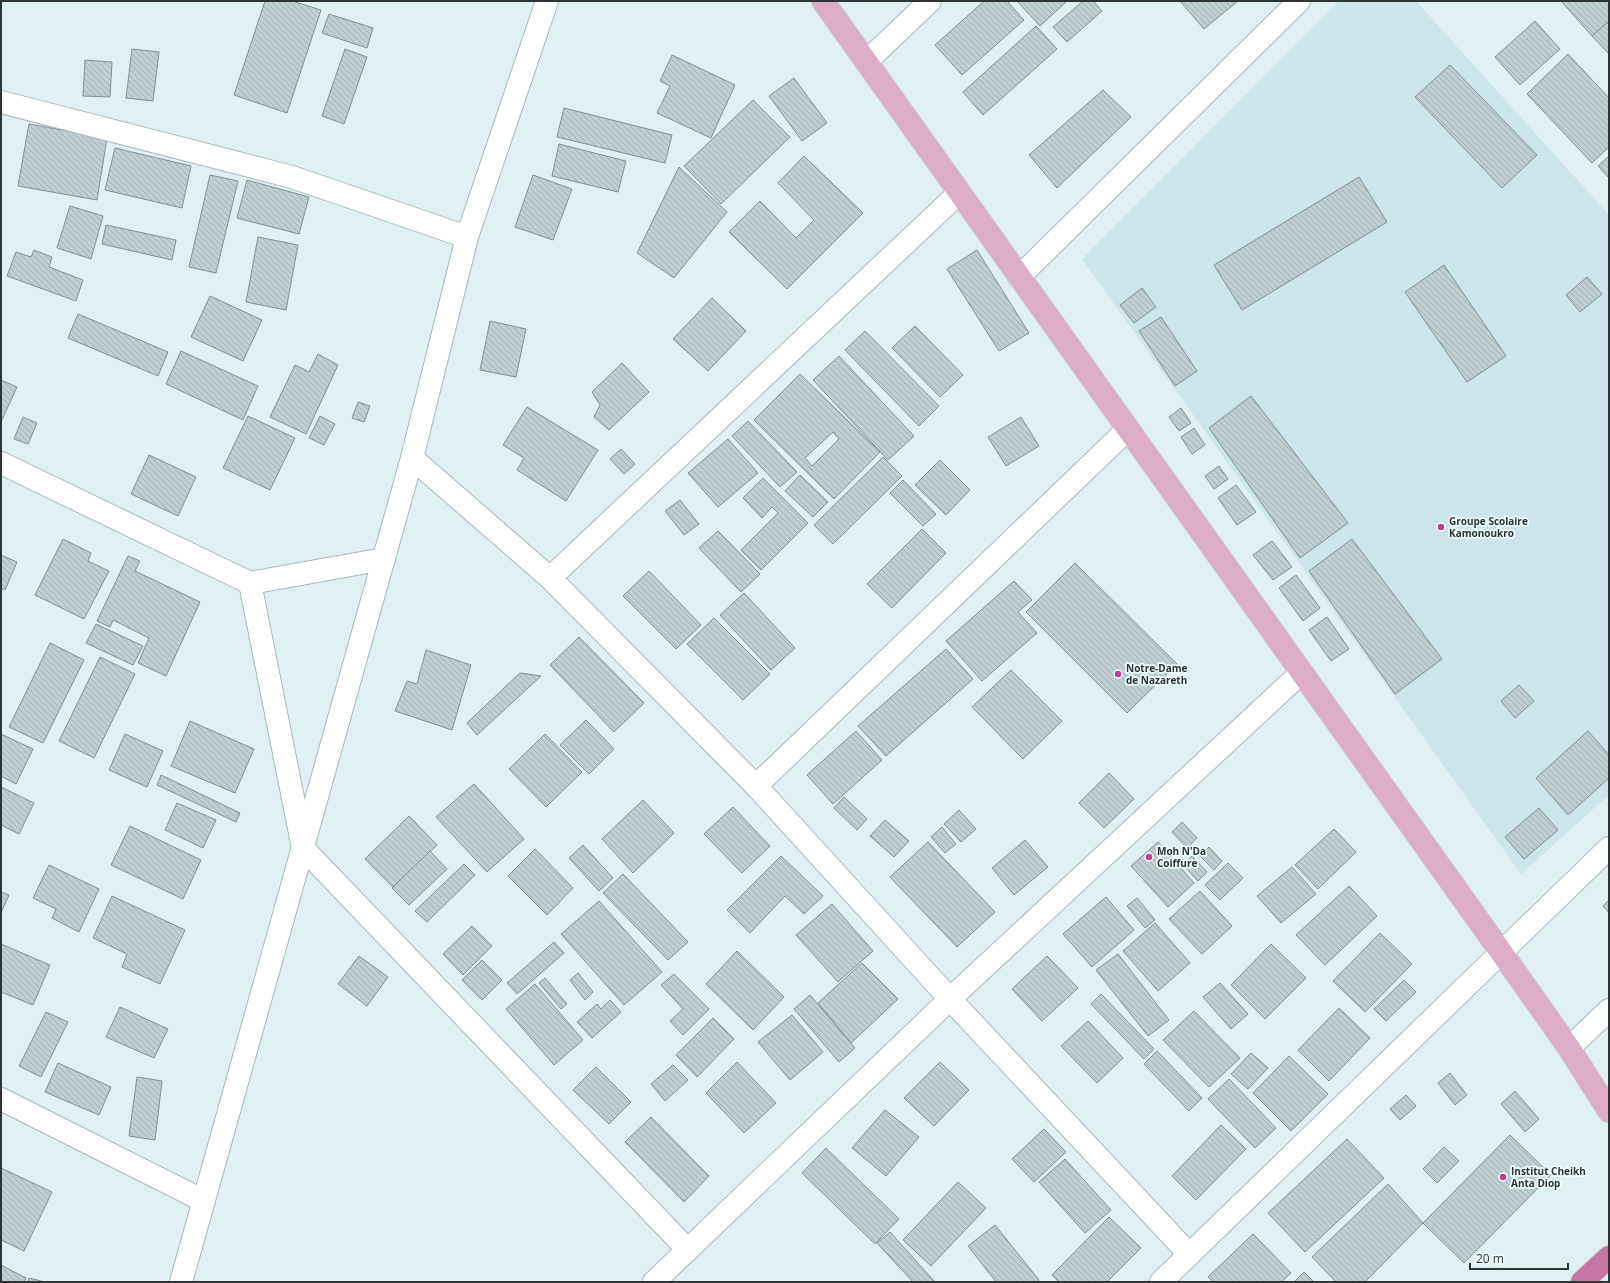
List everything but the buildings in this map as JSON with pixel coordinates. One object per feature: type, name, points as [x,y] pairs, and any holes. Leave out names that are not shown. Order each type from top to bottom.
[{"type":"highway","points":[[1582,1282],[1609,1257]]},
{"type":"main road","points":[[823,1],[1569,1048],[1609,1111]]},
{"type":"street","points":[[181,1282],[412,458],[467,238],[547,1]]},
{"type":"street","points":[[866,62],[930,1]]},
{"type":"street","points":[[1019,277],[1299,1]]},
{"type":"street","points":[[1,102],[292,177],[467,238]]},
{"type":"street","points":[[550,578],[960,193]]},
{"type":"street","points":[[756,786],[1128,429]]},
{"type":"street","points":[[412,458],[550,578],[756,786],[950,999],[1189,1254]]},
{"type":"street","points":[[1,463],[250,583],[384,558]]},
{"type":"street","points":[[250,583],[303,848],[688,1250]]},
{"type":"street","points":[[654,1282],[950,999],[1302,673]]},
{"type":"street","points":[[1161,1282],[1609,848]]},
{"type":"street","points":[[1569,1048],[1609,1010]]},
{"type":"street","points":[[1,1099],[204,1201]]},
{"type":"shaded area","name":"Groupe Scolaire Kamonoukro","points":[[1339,1],[1416,1],[1609,215],[1609,795],[1521,874],[1082,259]]},
{"type":"place","name":"Groupe Scolaire Kamonoukro","points":[[1441,527]]},
{"type":"place","name":"Notre-Dame de Nazareth","points":[[1118,674]]},
{"type":"place","name":"Moh N'Da Coiffure","points":[[1149,857]]},
{"type":"place","name":"Institut Cheikh Anta Diop","points":[[1503,1177]]}]
